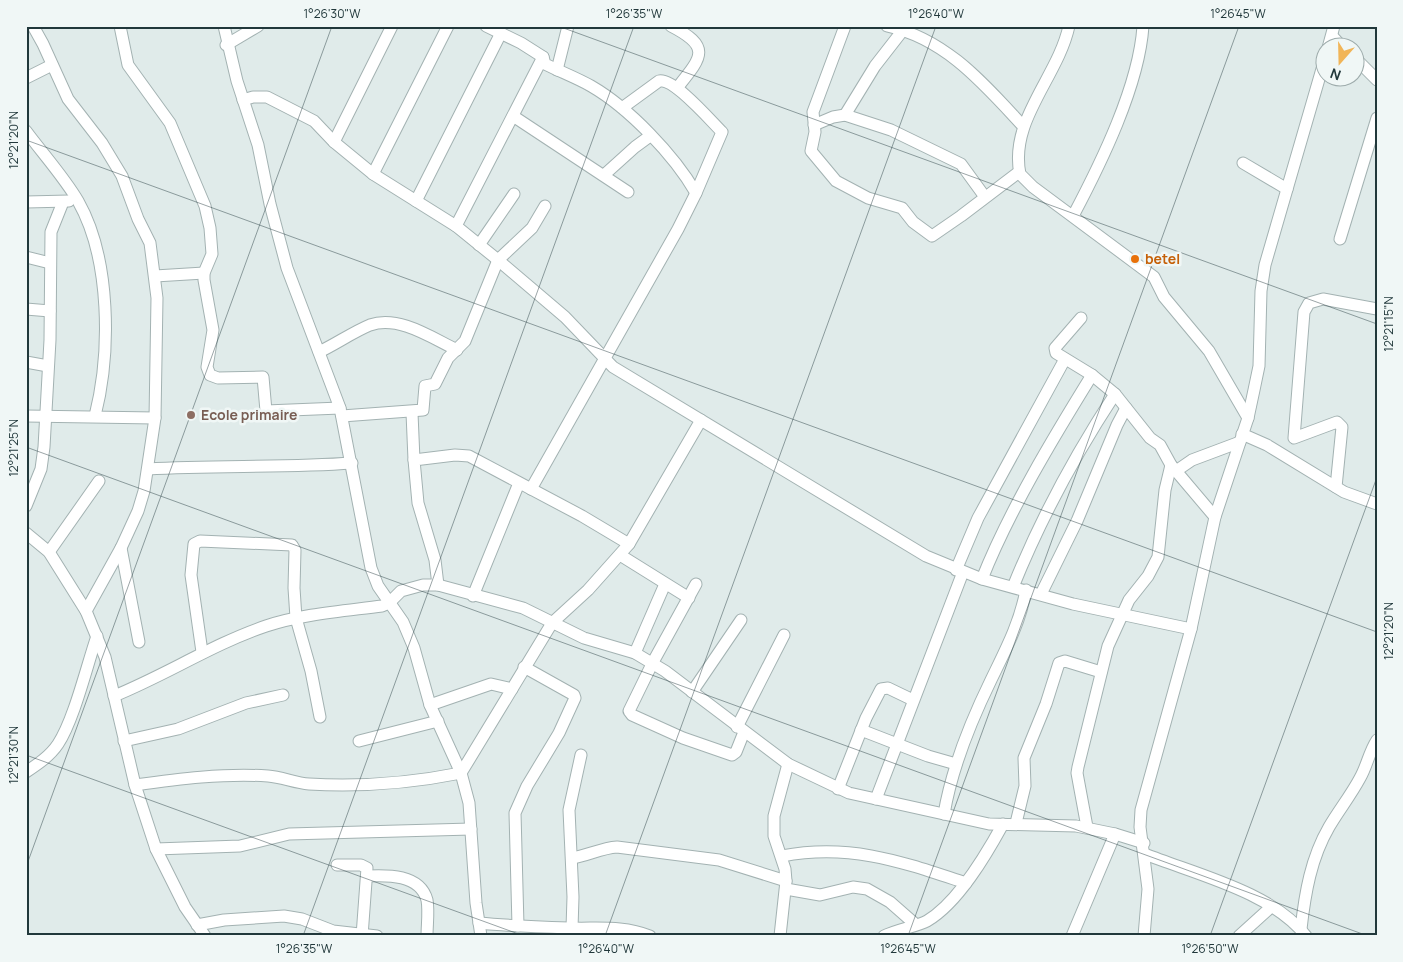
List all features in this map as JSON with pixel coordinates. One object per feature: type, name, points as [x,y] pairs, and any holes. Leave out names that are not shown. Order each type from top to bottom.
[{"type":"street","points":[[33,26],[68,99],[102,143],[122,176],[138,219],[150,243],[155,276],[158,331],[155,418],[148,469],[138,511],[121,548],[86,611]]},
{"type":"street","points":[[120,26],[128,65],[170,122],[205,206],[210,228],[212,254],[204,273],[213,330],[207,367],[210,375],[218,378],[263,378],[264,408],[266,412],[412,412],[423,410],[425,386],[435,384],[448,358],[457,350],[468,335],[498,260],[532,228],[545,206]]},
{"type":"street","points":[[224,26],[226,45],[258,145],[270,204],[287,268],[341,412],[372,568],[378,586],[402,622],[414,648],[430,705],[461,773],[469,803],[481,936]]},
{"type":"street","points":[[226,45],[258,26]]},
{"type":"street","points":[[334,142],[392,26]]},
{"type":"street","points":[[373,174],[448,26]]},
{"type":"street","points":[[486,26],[543,57],[546,64],[590,85],[622,108],[679,166],[696,193]]},
{"type":"street","points":[[557,70],[568,26]]},
{"type":"street","points":[[671,26],[693,38],[699,51],[697,63],[677,88]]},
{"type":"street","points":[[845,26],[813,112],[814,125],[811,151],[836,182],[868,198],[902,208],[913,222],[931,236],[939,233],[1019,172]]},
{"type":"street","points":[[887,26],[903,30],[917,30],[950,54],[964,65],[1023,126]]},
{"type":"street","points":[[1069,26],[1049,75],[1023,126],[1019,172],[1021,177],[1154,277],[1164,298],[1209,351],[1248,418]]},
{"type":"street","points":[[1073,216],[1101,162],[1125,100],[1141,47],[1143,26]]},
{"type":"street","points":[[846,115],[874,66],[903,30]]},
{"type":"street","points":[[416,201],[501,33]]},
{"type":"street","points":[[456,226],[543,57]]},
{"type":"street","points":[[26,78],[52,65]]},
{"type":"street","points":[[531,489],[696,193],[722,132],[669,81],[659,80],[622,108]]},
{"type":"street","points":[[1144,936],[1148,889],[1140,827],[1141,810],[1191,629],[1215,517],[1248,418],[1259,366],[1261,291],[1265,265],[1316,88]]},
{"type":"street","points":[[243,100],[262,96],[279,102],[314,121],[334,142],[373,174],[456,226],[498,260],[565,317],[604,360],[613,367],[926,556],[982,579],[1191,629]]},
{"type":"street","points":[[814,125],[833,117],[846,115],[891,130],[960,163],[985,197]]},
{"type":"street","points":[[513,116],[628,192]]},
{"type":"street","points":[[1340,239],[1377,118]]},
{"type":"street","points":[[26,131],[78,200],[93,236],[103,276],[104,371],[95,416]]},
{"type":"street","points":[[604,175],[650,136]]},
{"type":"street","points":[[1242,163],[1287,189]]},
{"type":"street","points":[[479,245],[514,194]]},
{"type":"street","points":[[26,202],[78,200]]},
{"type":"street","points":[[26,506],[41,469],[46,417],[51,232],[62,202]]},
{"type":"street","points":[[26,257],[50,263]]},
{"type":"street","points":[[155,276],[204,273]]},
{"type":"street","points":[[1284,455],[1294,438],[1306,306],[1315,300],[1324,299],[1377,309]]},
{"type":"street","points":[[26,308],[50,311]]},
{"type":"street","points":[[1081,318],[1054,349],[1056,354],[1092,375],[1115,394],[1150,438],[1160,445],[1174,468],[1215,517]]},
{"type":"street","points":[[319,352],[366,327],[388,322],[405,326],[457,350]]},
{"type":"street","points":[[876,799],[978,518],[1065,359]]},
{"type":"street","points":[[26,362],[48,366]]},
{"type":"street","points":[[982,579],[1048,449],[1092,375]]},
{"type":"street","points":[[1013,587],[1042,520],[1061,484],[1115,394]]},
{"type":"street","points":[[1041,594],[1068,542],[1117,425],[1126,408]]},
{"type":"street","points":[[412,412],[418,503],[435,560],[438,585]]},
{"type":"street","points":[[26,416],[155,418]]},
{"type":"street","points":[[135,784],[202,777],[262,776],[303,784],[356,785],[412,782],[461,773],[552,623],[630,544],[701,420]]},
{"type":"street","points":[[1294,438],[1337,422],[1340,424],[1342,427],[1336,487]]},
{"type":"street","points":[[1087,827],[1077,772],[1101,672],[1108,646],[1122,613],[1158,557],[1165,490],[1174,468],[1241,438],[1284,455],[1336,487],[1377,504]]},
{"type":"street","points":[[414,460],[455,455],[470,456],[630,544]]},
{"type":"street","points":[[148,469],[232,466],[290,467],[352,463]]},
{"type":"street","points":[[49,552],[99,481]]},
{"type":"street","points":[[473,596],[518,483]]},
{"type":"street","points":[[26,534],[49,552],[86,611],[110,674],[135,784],[156,849],[174,887],[205,936]]},
{"type":"street","points":[[202,652],[191,575],[192,548],[194,544],[200,541],[292,545],[295,550],[294,588],[296,618],[312,676],[320,717]]},
{"type":"street","points":[[121,548],[139,642]]},
{"type":"street","points":[[620,556],[689,598]]},
{"type":"street","points":[[634,653],[665,584]]},
{"type":"street","points":[[696,584],[652,662],[629,709],[632,715],[676,735],[732,754],[736,752],[740,730],[784,635]]},
{"type":"street","points":[[114,696],[150,681],[202,652],[265,626],[296,618],[389,603],[401,591],[423,585],[438,585],[523,608],[584,638],[634,653],[652,662],[740,730],[788,764],[838,789],[944,814],[1003,824],[1087,827],[1115,834],[1144,849],[1252,896],[1271,906],[1303,932]]},
{"type":"street","points":[[944,814],[956,764],[972,722],[1015,630],[1026,590]]},
{"type":"street","points":[[692,692],[741,620]]},
{"type":"street","points":[[26,772],[43,761],[58,744],[72,711],[97,636]]},
{"type":"street","points":[[1016,823],[1025,786],[1024,758],[1046,704],[1059,663],[1065,661],[1101,672]]},
{"type":"street","points":[[518,926],[515,813],[523,794],[559,733],[576,698],[574,695],[524,667]]},
{"type":"street","points":[[430,705],[492,684],[512,689]]},
{"type":"street","points":[[838,789],[861,730],[883,688],[888,688],[913,700]]},
{"type":"street","points":[[124,741],[178,729],[246,703],[283,695]]},
{"type":"street","points":[[359,741],[438,721]]},
{"type":"street","points":[[861,730],[928,756],[956,764]]},
{"type":"street","points":[[1303,932],[1306,886],[1315,858],[1328,828],[1363,773],[1377,740]]},
{"type":"street","points":[[572,928],[572,858],[569,810],[581,754]]},
{"type":"street","points":[[780,936],[786,885],[782,856],[774,836],[774,816],[788,764]]},
{"type":"street","points":[[884,936],[931,918],[966,883],[1003,824]]},
{"type":"street","points":[[156,849],[240,846],[289,834],[358,834],[399,830],[472,829]]},
{"type":"street","points":[[1072,936],[1115,834]]},
{"type":"street","points":[[572,858],[590,855],[604,848],[617,847],[719,860],[786,885],[820,895],[845,888],[867,889],[886,899],[915,924]]},
{"type":"street","points":[[782,856],[833,852],[879,856],[966,883]]},
{"type":"street","points":[[337,865],[365,866],[367,876],[362,935]]},
{"type":"street","points":[[367,876],[400,876],[420,889],[428,905],[427,936]]},
{"type":"street","points":[[1239,936],[1271,906]]},
{"type":"street","points":[[197,926],[224,920],[284,916],[302,919],[316,931],[377,936]]},
{"type":"street","points":[[479,923],[572,928],[623,928],[650,936]]},
{"type":"place","name":"betel","points":[[1135,259]]},
{"type":"place","name":"Ecole primaire","points":[[191,415]]}]
